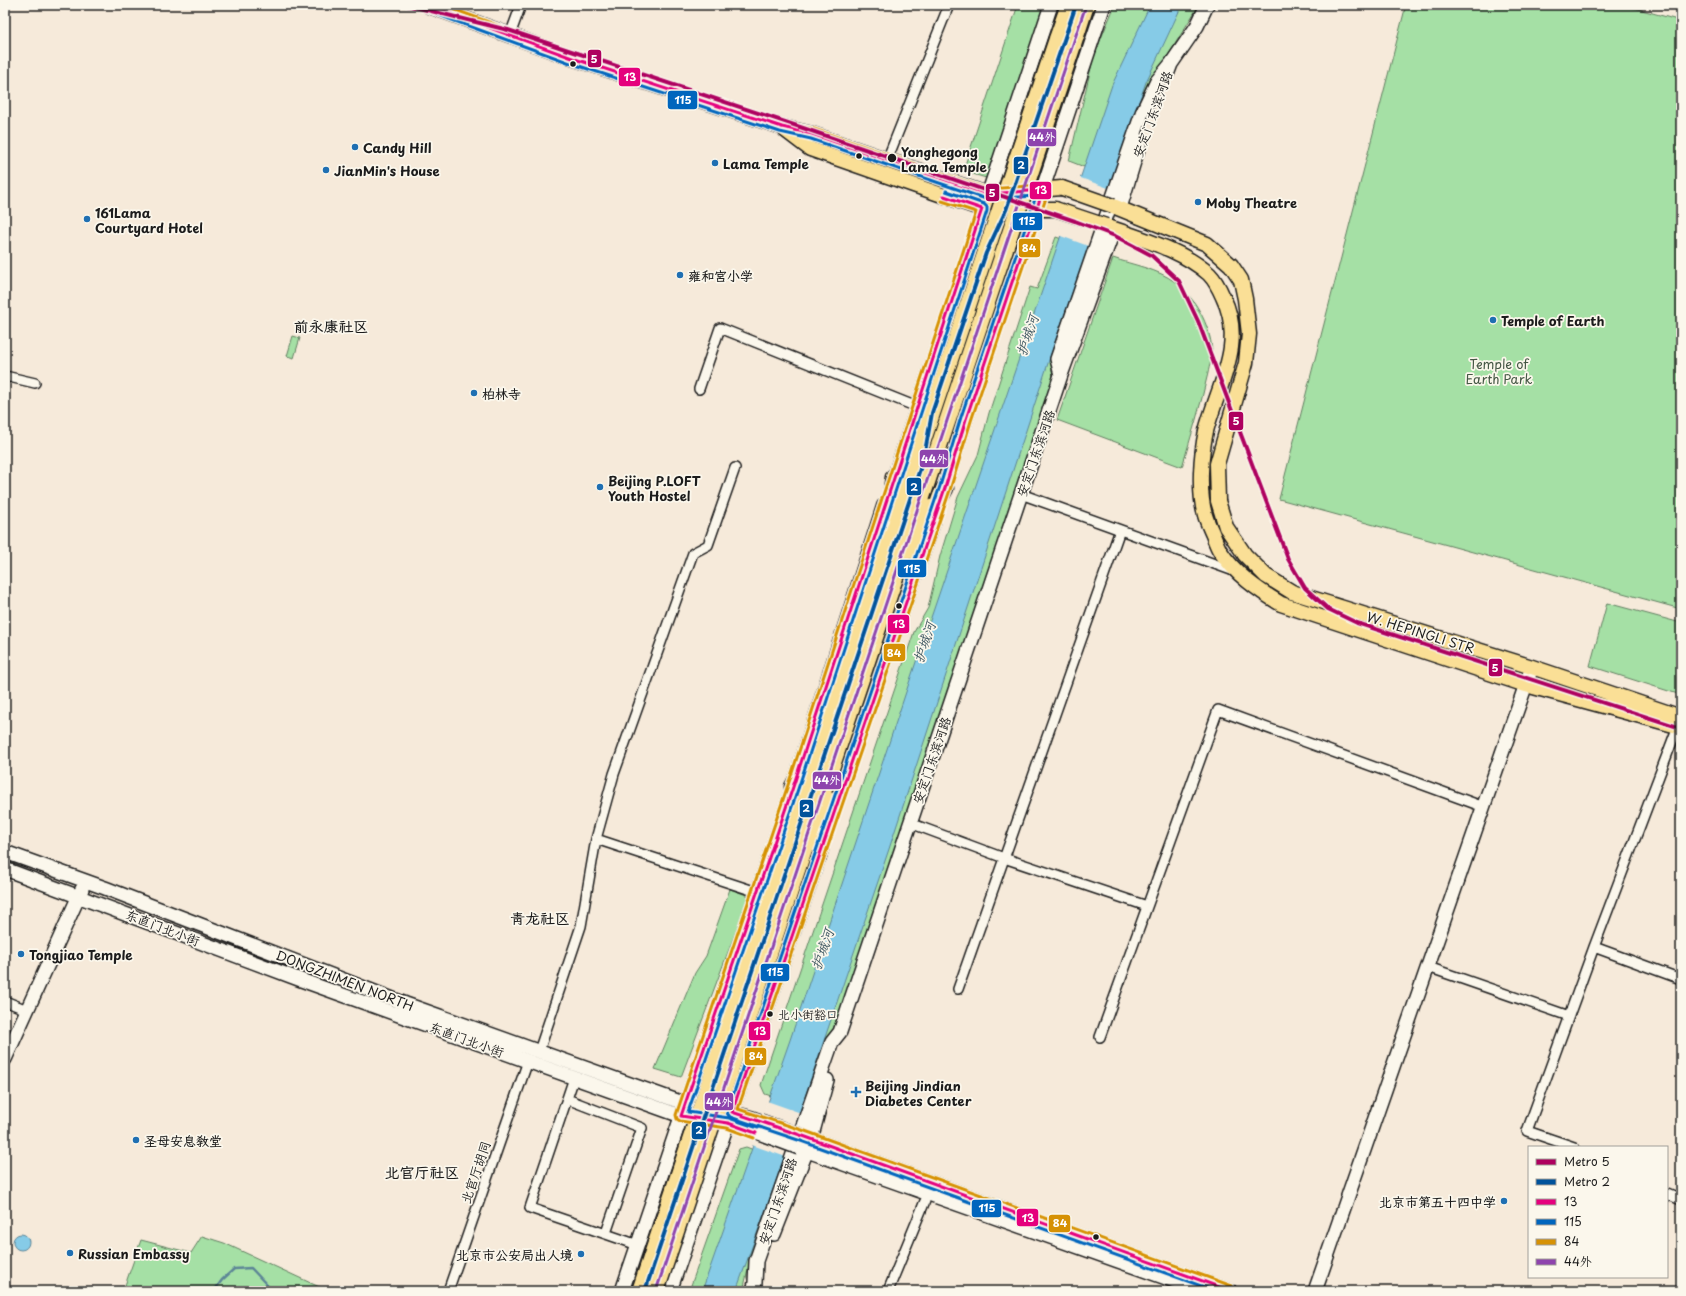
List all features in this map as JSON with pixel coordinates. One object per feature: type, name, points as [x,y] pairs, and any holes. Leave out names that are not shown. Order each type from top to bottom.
[{"type":"highway","points":[[640,1291],[1069,5]]},
{"type":"highway","points":[[666,1290],[804,849],[1074,45],[1086,5]]},
{"type":"highway","points":[[882,564],[894,477]]},
{"type":"highway","points":[[891,592],[945,488]]},
{"type":"highway","points":[[793,787],[837,698]]},
{"type":"highway","points":[[818,857],[840,741]]},
{"type":"main road","points":[[426,5],[575,59],[782,127],[812,134],[987,194],[1043,190]]},
{"type":"main road","name":"W. HEPINGLI STR","points":[[782,127],[810,149],[982,209],[1054,209],[1110,227],[1153,243],[1192,261],[1210,275],[1219,288],[1228,308],[1232,325],[1232,349],[1206,432],[1200,475],[1205,514],[1219,550],[1238,573],[1258,591],[1281,604],[1526,685],[1680,723]]},
{"type":"main road","name":"W. HEPINGLI STR","points":[[1043,190],[1062,188],[1116,207],[1207,244],[1231,265],[1241,280],[1249,334],[1246,363],[1217,464],[1218,501],[1226,528],[1245,555],[1266,576],[1292,592],[1532,667],[1680,723]]},
{"type":"street","points":[[510,35],[522,5]]},
{"type":"street","points":[[887,160],[949,5]]},
{"type":"street","points":[[622,1291],[793,787],[982,209],[1051,5]]},
{"type":"street","points":[[629,1271],[666,1290],[719,1150],[945,488],[1104,5]]},
{"type":"street","name":"安定门东滨河路","points":[[1116,207],[1147,121],[1171,64],[1197,26],[1207,5]]},
{"type":"street","points":[[1036,48],[1084,66]]},
{"type":"street","points":[[1061,375],[1057,359],[1142,113],[1157,81],[1171,64]]},
{"type":"street","name":"安定门东滨河路","points":[[754,1287],[756,1261],[832,1042],[840,1032],[1110,227]]},
{"type":"street","points":[[698,389],[720,328],[917,407]]},
{"type":"street","points":[[5,376],[35,383]]},
{"type":"street","points":[[912,423],[960,440]]},
{"type":"street","points":[[539,1051],[581,926],[596,839],[614,774],[693,553],[708,545],[735,468]]},
{"type":"street","points":[[1021,494],[1238,573]]},
{"type":"street","points":[[958,989],[1120,530]]},
{"type":"street","points":[[1315,1291],[1532,667]]},
{"type":"street","points":[[1100,1037],[1218,710],[1484,807]]},
{"type":"street","points":[[1571,1146],[1527,1131],[1594,947],[1680,723]]},
{"type":"street","points":[[910,824],[1004,858],[1147,906]]},
{"type":"street","points":[[596,839],[757,892]]},
{"type":"street","name":"DONGZHIMEN NORTH","points":[[5,852],[85,881],[404,1010],[539,1051],[684,1110]]},
{"type":"street","name":"东直门北小街","points":[[5,869],[404,1010],[528,1061],[574,1078],[684,1110]]},
{"type":"street","points":[[5,1059],[85,881]]},
{"type":"street","points":[[742,936],[787,950]]},
{"type":"street","points":[[1594,947],[1681,979]]},
{"type":"street","points":[[1428,967],[1569,1016]]},
{"type":"street","points":[[5,1001],[26,1010]]},
{"type":"street","points":[[754,1287],[805,1143],[840,1032]]},
{"type":"street","points":[[707,1039],[752,1054]]},
{"type":"street","name":"北官厅胡同","points":[[448,1291],[528,1061]]},
{"type":"street","points":[[574,1078],[530,1208],[638,1245]]},
{"type":"street","points":[[567,1099],[642,1128],[606,1233]]},
{"type":"street","points":[[684,1110],[730,1117],[1230,1291]]},
{"type":"street","points":[[675,1136],[719,1150]]},
{"type":"street","points":[[805,1143],[1203,1291]]},
{"type":"street","points":[[1668,1194],[1681,1200]]},
{"type":"street","points":[[888,1291],[924,1201]]},
{"type":"green space","points":[[1018,5],[1046,5],[986,178],[963,171]]},
{"type":"green space","points":[[1115,5],[1199,5],[1156,75],[1115,179],[1069,161],[1094,55]]},
{"type":"green space","name":"Temple of Earth Park","points":[[1406,5],[1624,5],[1681,21],[1681,609],[1279,499]]},
{"type":"green space","points":[[1056,237],[1090,249],[1052,362],[1053,386],[853,974],[805,1107],[765,1094],[761,1085],[914,632],[928,608],[940,556],[958,497],[978,455],[989,413],[1030,287],[1037,289]]},
{"type":"green space","points":[[1113,258],[1161,274],[1175,282],[1189,295],[1205,321],[1211,341],[1212,353],[1199,409],[1182,467],[1057,420]]},
{"type":"green space","points":[[293,336],[300,338],[294,358],[287,356]]},
{"type":"green space","points":[[1607,603],[1681,623],[1681,695],[1590,666]]},
{"type":"green space","points":[[730,889],[749,896],[681,1077],[655,1069],[695,973],[706,956]]},
{"type":"green space","points":[[746,1147],[786,1162],[749,1265],[743,1291],[689,1291],[739,1149]]},
{"type":"green space","points":[[202,1236],[224,1243],[328,1291],[123,1291],[141,1240],[191,1253]]},
{"type":"water","name":"护城河","points":[[1150,5],[1182,5],[1146,82],[1054,345],[889,849],[779,1173],[736,1291],[702,1291],[790,1040],[921,647],[1112,85]]},
{"type":"water","points":[[21,1234],[27,1236],[29,1242],[27,1248],[21,1250],[15,1248],[13,1242],[15,1236]]},
{"type":"pier","points":[[1078,177],[1111,189],[1091,247],[1058,235]]},
{"type":"pier","points":[[767,1101],[801,1113],[786,1157],[752,1145]]},
{"type":"waterway","points":[[214,1291],[222,1280],[234,1269],[251,1268],[267,1285],[269,1291]]},
{"type":"metro line","name":"5","points":[[407,5],[508,30],[800,127],[1075,221],[1115,236],[1151,255],[1179,281],[1198,321],[1288,559],[1305,588],[1328,609],[1357,623],[1681,728]]},
{"type":"metro line","name":"2","points":[[645,1291],[924,457],[932,413],[986,253],[1006,210],[1076,5]]},
{"type":"transit line","name":"13","points":[[427,5],[575,59],[782,127],[812,134],[987,194],[1043,190],[966,419],[945,488],[732,1112],[803,1136],[1230,1291]]},
{"type":"transit line","name":"84","points":[[442,5],[577,54],[783,122],[814,129],[988,189],[1043,185],[1047,187],[1048,192],[971,421],[950,490],[738,1109],[805,1131],[1232,1286]]},
{"type":"transit line","name":"44外","points":[[656,1291],[1086,5]]},
{"type":"transit line","name":"115","points":[[425,10],[573,64],[780,132],[811,139],[986,199],[1036,196],[961,417],[940,486],[727,1113],[730,1117],[801,1141],[1215,1291]]},
{"type":"transit line","name":"115","points":[[758,1128],[729,1118],[688,1112],[798,789],[987,211],[987,207],[984,204],[946,191]]},
{"type":"transit line","name":"13","points":[[756,1133],[728,1123],[681,1116],[793,787],[982,209],[944,196]]},
{"type":"transit line","name":"84","points":[[754,1138],[727,1128],[680,1121],[677,1119],[676,1115],[788,785],[976,212],[942,201]]},
{"type":"place","name":"Candy Hill","points":[[355,147]]},
{"type":"place","name":"Yonghegong Lama Temple","points":[[892,158]]},
{"type":"place","name":"Lama Temple","points":[[715,163]]},
{"type":"place","name":"JianMin's House","points":[[326,170]]},
{"type":"place","name":"Moby Theatre","points":[[1198,202]]},
{"type":"place","name":"161Lama Courtyard Hotel","points":[[87,219]]},
{"type":"place","name":"雍和宫小学","points":[[680,275]]},
{"type":"place","name":"Temple of Earth","points":[[1493,320]]},
{"type":"place","name":"柏林寺","points":[[474,393]]},
{"type":"place","name":"Beijing P.LOFT Youth Hostel","points":[[600,487]]},
{"type":"place","name":"Tongjiao Temple","points":[[21,954]]},
{"type":"place","name":"北小街豁口","points":[[770,1014]]},
{"type":"place","name":"Beijing Jindian Diabetes Center","points":[[856,1092]]},
{"type":"place","name":"圣母安息教堂","points":[[136,1140]]},
{"type":"place","name":"北京市第五十四中学","points":[[1504,1201]]},
{"type":"place","name":"Russian Embassy","points":[[70,1253]]},
{"type":"place","name":"北京市公安局出人境","points":[[581,1254]]},
{"type":"district","name":"前永康社区","points":[[331,325]]},
{"type":"district","name":"青龙社区","points":[[540,917]]},
{"type":"district","name":"北官厅社区","points":[[422,1171]]}]
